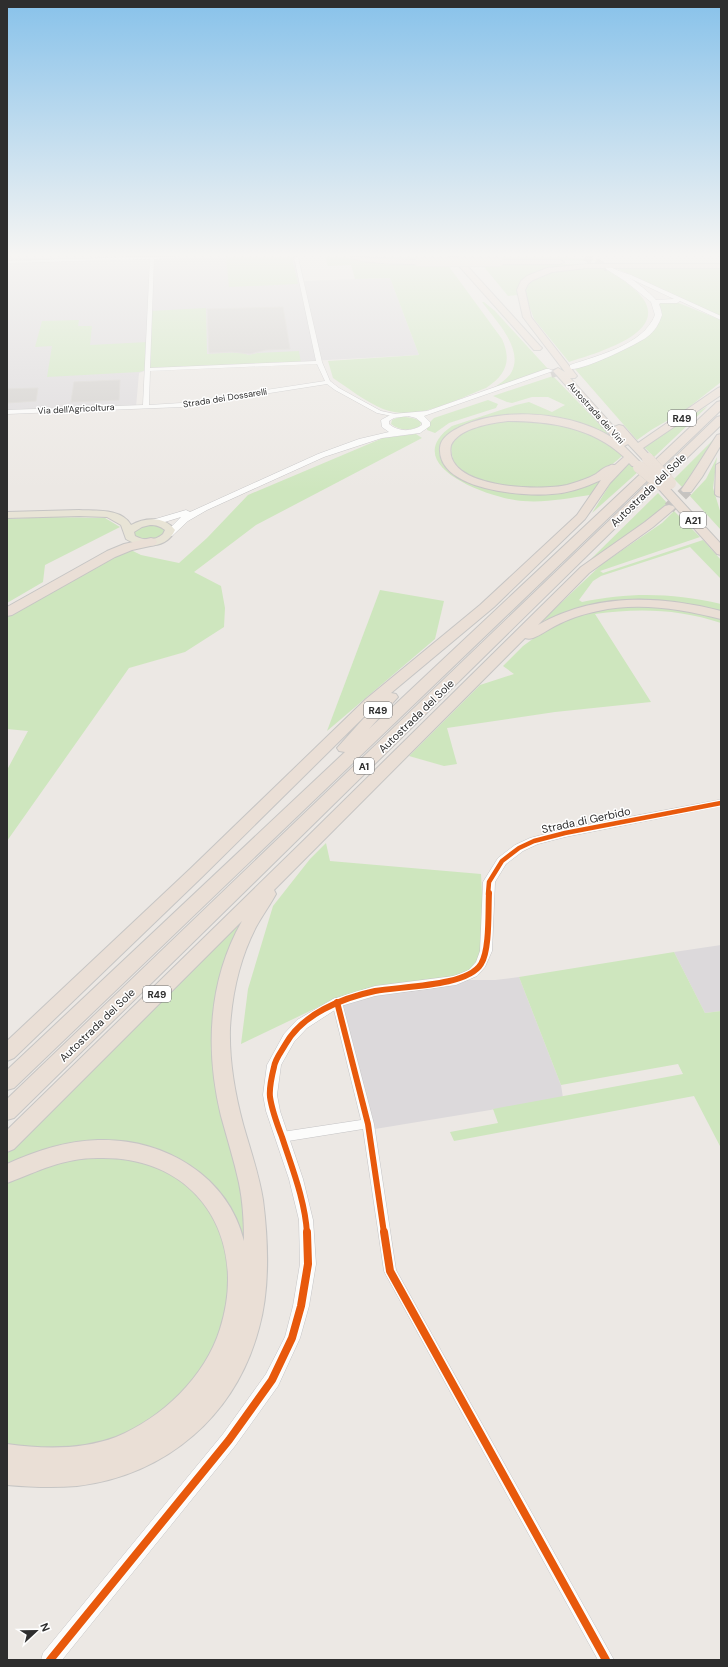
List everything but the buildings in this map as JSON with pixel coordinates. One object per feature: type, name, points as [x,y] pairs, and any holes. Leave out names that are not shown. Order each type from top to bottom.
[{"type":"highway","name":"Autostrada dei Vini","points":[[522,335],[548,365],[643,464]]},
{"type":"highway","name":"Autostrada dei Vini","points":[[538,335],[572,369],[643,464]]},
{"type":"highway","points":[[539,335],[572,369]]},
{"type":"highway","name":"R49","points":[[642,445],[659,431],[703,405],[721,390]]},
{"type":"highway","name":"Autostrada del Sole","points":[[7,1082],[721,404]]},
{"type":"highway","name":"R49","points":[[276,826],[380,708],[580,517],[589,507],[606,480],[625,459],[606,473],[584,483],[554,491],[527,492],[499,488],[468,478],[450,465],[444,450],[448,440],[467,427],[492,420],[534,418],[569,424],[599,435],[621,448],[643,464]]},
{"type":"highway","name":"Autostrada del Sole","points":[[7,1112],[721,419]]},
{"type":"highway","points":[[687,490],[698,478],[716,443],[721,437]]},
{"type":"highway","points":[[643,464],[665,485]]},
{"type":"highway","points":[[721,465],[721,494]]},
{"type":"highway","name":"A21","points":[[665,485],[721,538]]},
{"type":"highway","name":"A21","points":[[665,485],[721,551]]},
{"type":"highway","name":"R49","points":[[7,1143],[226,925],[479,677],[585,570],[606,553],[649,525],[669,508]]},
{"type":"highway","points":[[7,608],[107,552],[129,533]]},
{"type":"highway","points":[[7,612],[111,554],[128,547],[151,542]]},
{"type":"highway","points":[[479,677],[515,645],[541,627],[563,616],[591,608],[618,604],[649,603],[678,605],[721,615]]},
{"type":"highway","points":[[7,1053],[207,862],[371,702],[489,604]]},
{"type":"highway","points":[[7,1473],[42,1476],[68,1475],[94,1472],[117,1466],[138,1458],[160,1446],[195,1418],[210,1403],[226,1380],[239,1355],[249,1330],[255,1298],[255,1231],[250,1187],[226,1093],[221,1049],[224,1004],[229,975],[235,954],[253,918],[278,881],[294,865],[308,846]]},
{"type":"highway","points":[[7,1174],[53,1155],[88,1149],[107,1148],[127,1150],[163,1160],[195,1179],[207,1190],[219,1205],[235,1241],[241,1280],[236,1318],[220,1359],[205,1382],[187,1403],[167,1422],[147,1435],[120,1448],[94,1456],[44,1460],[7,1456]]},
{"type":"main road","points":[[572,369],[622,344],[636,335]]},
{"type":"main road","points":[[572,369],[615,352],[644,335]]},
{"type":"main road","points":[[129,533],[132,528],[138,524],[178,516],[294,463],[374,431],[397,415],[428,413],[548,365]]},
{"type":"main road","points":[[425,420],[548,365]]},
{"type":"main road","points":[[414,415],[425,420]]},
{"type":"main road","points":[[109,514],[125,523],[133,539],[151,542],[165,538],[174,527],[194,514],[289,470],[384,434],[422,429],[426,424],[425,420]]},
{"type":"main road","points":[[385,422],[390,429],[401,432]]},
{"type":"main road","points":[[7,515],[84,513],[109,514],[167,526],[170,530],[169,534]]},
{"type":"street","points":[[146,406],[149,335]]},
{"type":"street","name":"Strada dei Dossarelli","points":[[313,335],[319,362],[328,382],[337,389],[379,412]]},
{"type":"street","points":[[147,370],[319,362]]},
{"type":"street","name":"Strada dei Dossarelli","points":[[309,385],[324,375]]},
{"type":"street","name":"Strada dei Dossarelli","points":[[146,406],[181,405],[328,382]]},
{"type":"street","name":"Strada dei Dossarelli","points":[[309,385],[337,389]]},
{"type":"street","name":"Via dell'Agricoltura","points":[[7,412],[146,406]]},
{"type":"street","points":[[379,412],[397,415]]},
{"type":"street","points":[[379,412],[385,422]]},
{"type":"street","name":"Strada di Gerbido","points":[[50,1660],[228,1440],[272,1380],[283,1360],[292,1338],[301,1306],[308,1264],[306,1220],[302,1200],[273,1111],[270,1095],[271,1077],[274,1065],[289,1038],[317,1014],[337,1002],[375,991],[456,980],[473,973],[481,964],[486,951],[489,882],[502,861],[520,848],[534,841],[565,833],[721,803]]},
{"type":"street","points":[[337,1002],[368,1124],[390,1271],[606,1660]]},
{"type":"street","points":[[282,1137],[368,1124]]},
{"type":"shaded area","points":[[7,335],[411,335],[419,355],[147,370],[139,373],[136,407],[7,413]]},
{"type":"shaded area","points":[[721,945],[721,1011],[705,1013],[674,952]]},
{"type":"shaded area","points":[[519,977],[561,1085],[563,1098],[375,1129],[335,999],[457,980],[495,980]]},
{"type":"green space","points":[[38,335],[91,335],[90,345],[148,342],[148,335],[207,335],[207,354],[241,352],[248,355],[258,353],[299,351],[301,363],[147,370],[139,372],[47,377],[52,346],[35,347]]},
{"type":"green space","points":[[411,335],[499,335],[505,347],[507,361],[502,373],[486,388],[436,408],[409,413],[383,409],[357,395],[333,378],[328,361],[419,355]]},
{"type":"green space","points":[[507,335],[517,335],[549,370],[495,387],[511,373],[514,364],[514,354]]},
{"type":"green space","points":[[547,335],[633,335],[599,352],[569,362]]},
{"type":"green space","points":[[643,335],[721,335],[721,382],[684,411],[637,440],[575,369],[618,352]]},
{"type":"green space","points":[[553,376],[607,432],[607,434],[555,420],[478,421],[442,448],[462,477],[532,493],[603,480],[590,495],[540,501],[508,499],[472,487],[454,477],[441,466],[435,454],[438,440],[452,426],[529,402],[552,412],[565,405],[548,397],[532,397],[512,403],[493,396]]},
{"type":"green space","points":[[488,400],[498,404],[496,408],[449,423],[435,433],[427,430],[427,425],[434,418]]},
{"type":"green space","points":[[708,406],[654,457],[644,447],[668,429]]},
{"type":"green space","points":[[399,417],[416,419],[421,422],[420,426],[406,430],[391,424],[392,420]]},
{"type":"green space","points":[[497,421],[546,421],[577,428],[607,443],[622,456],[598,474],[570,486],[553,489],[526,490],[501,486],[474,478],[463,471],[455,464],[451,449],[453,440],[462,432],[473,427]]},
{"type":"green space","points":[[416,434],[422,438],[256,525],[194,572],[221,586],[225,608],[224,627],[185,652],[129,668],[7,841],[7,770],[28,731],[7,729],[7,617],[111,558],[131,550],[141,555],[179,563],[207,538],[248,495],[383,438]]},
{"type":"green space","points":[[716,437],[684,489],[674,479]]},
{"type":"green space","points":[[717,457],[713,488],[721,514],[721,530],[690,496],[706,479]]},
{"type":"green space","points":[[630,462],[639,471],[592,513],[617,473]]},
{"type":"green space","points":[[658,493],[668,504],[645,525],[591,559]]},
{"type":"green space","points":[[674,511],[700,537],[600,571],[603,573],[703,540],[721,560],[721,579],[690,547],[601,576],[593,581],[579,600],[582,602],[635,595],[668,596],[703,600],[721,604],[721,613],[655,601],[561,614],[545,621],[543,620],[602,564],[662,523]]},
{"type":"green space","points":[[50,517],[105,518],[120,527],[45,565],[43,582],[7,603],[7,519]]},
{"type":"green space","points":[[148,524],[157,525],[164,528],[164,533],[150,539],[143,539],[135,536],[133,532],[135,529]]},
{"type":"green space","points":[[380,590],[444,601],[435,639],[327,731]]},
{"type":"green space","points":[[625,606],[660,606],[721,617],[721,623],[705,618],[674,612],[627,611],[595,614],[651,702],[555,712],[447,728],[457,764],[444,766],[409,756],[480,685],[514,674],[503,666],[523,646],[548,628],[588,612]]},
{"type":"green space","points":[[326,843],[330,861],[481,874],[485,951],[473,972],[335,999],[241,1044],[248,989],[273,906],[310,859]]},
{"type":"green space","points":[[245,918],[225,974],[233,1136],[251,1261],[237,1224],[145,1148],[7,1169],[7,1151]]},
{"type":"green space","points":[[674,952],[705,1013],[721,1011],[721,1148],[694,1096],[454,1141],[450,1132],[498,1123],[493,1109],[683,1074],[678,1064],[561,1085],[519,977]]},
{"type":"green space","points":[[74,1154],[149,1159],[209,1199],[235,1267],[219,1348],[171,1409],[98,1449],[7,1449],[7,1179]]},
{"type":"tunnel","points":[[551,374],[573,367]]},
{"type":"tunnel","points":[[669,508],[687,490]]},
{"type":"cycle path","points":[[50,1660],[229,1440],[272,1380],[292,1338],[301,1306],[308,1264],[306,1220],[296,1179],[273,1111],[270,1095],[274,1065],[289,1038],[302,1024],[337,1002],[375,991],[456,980],[473,973],[481,964],[486,951],[489,882],[502,861],[519,848],[534,841],[565,833],[721,803]]},
{"type":"cycle path","points":[[337,1002],[368,1124],[390,1271],[606,1660]]}]
